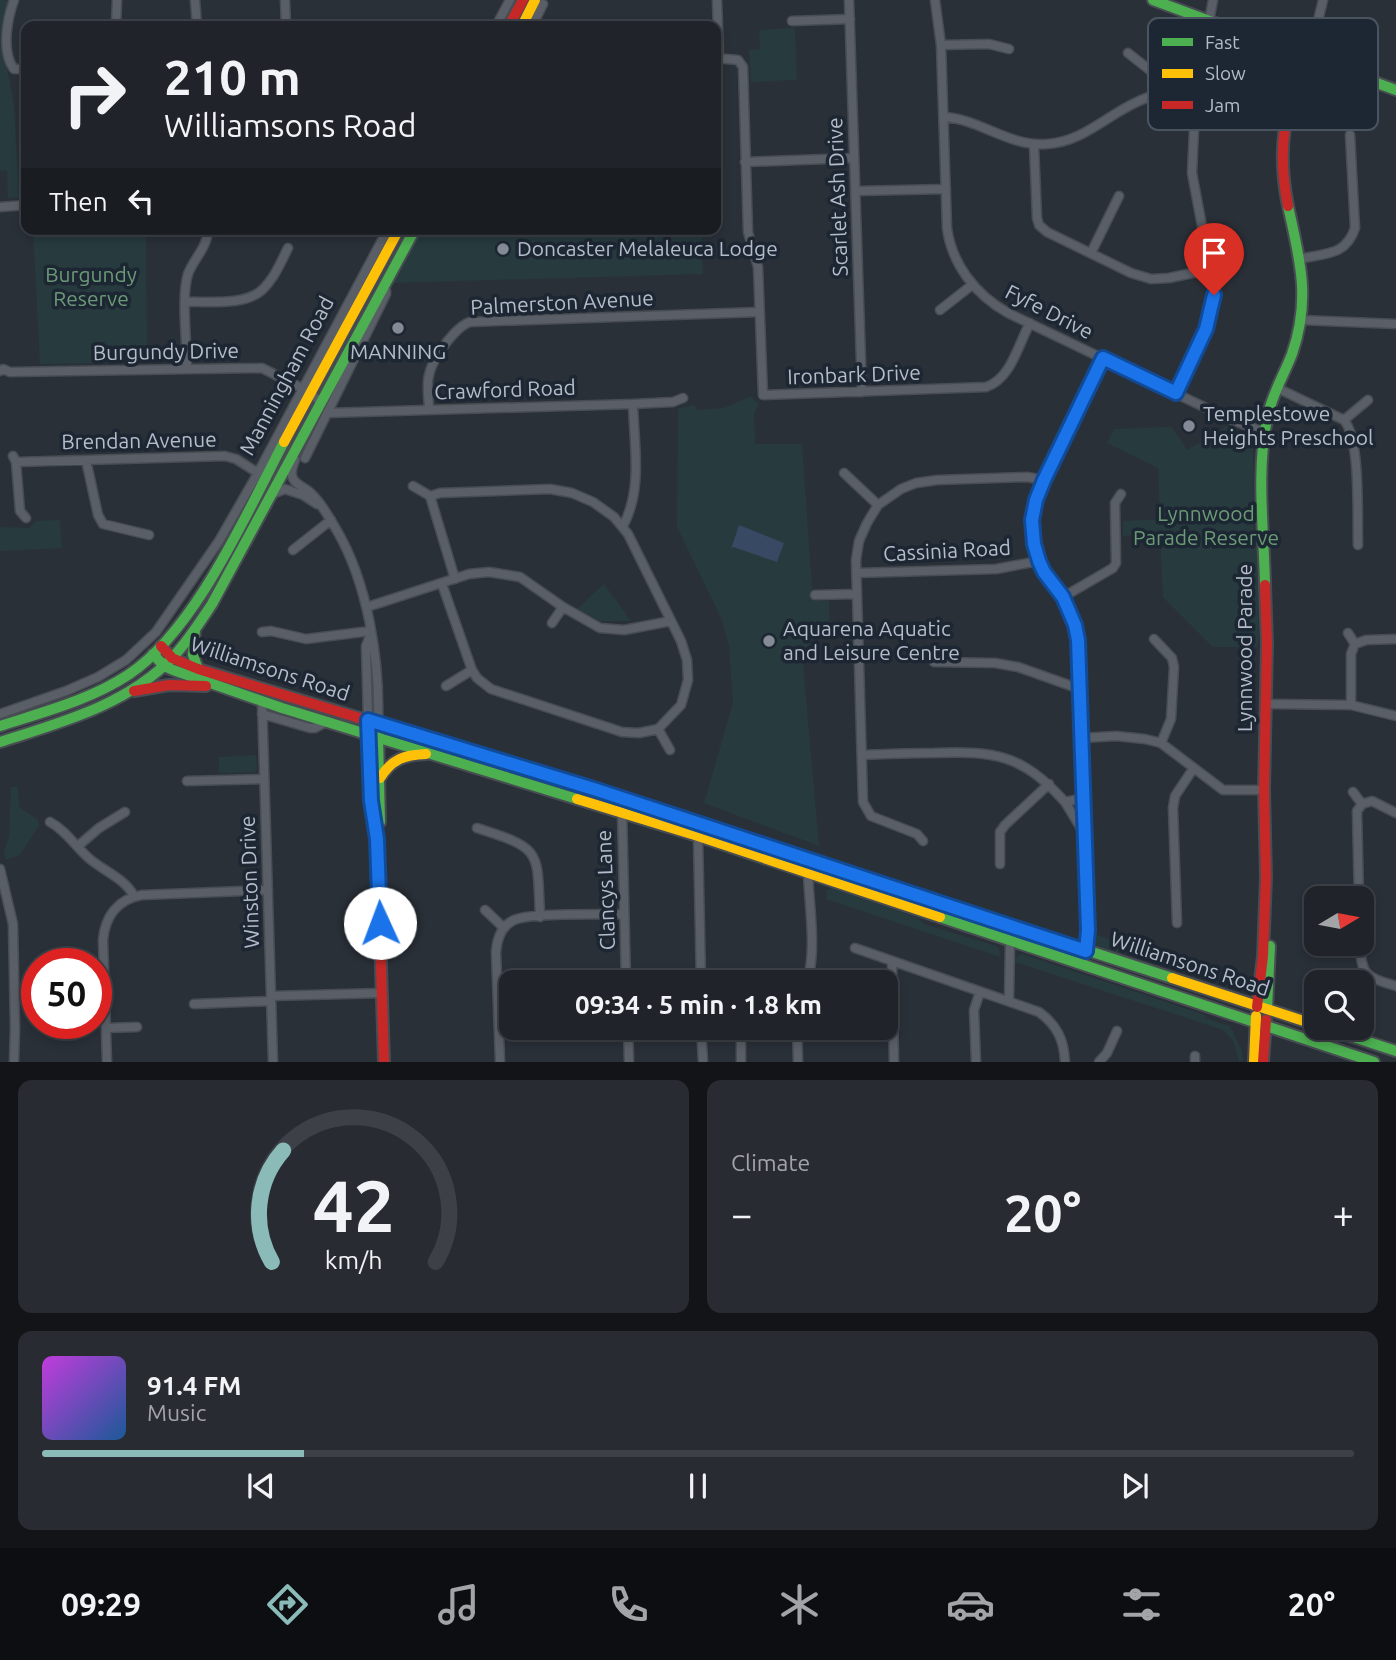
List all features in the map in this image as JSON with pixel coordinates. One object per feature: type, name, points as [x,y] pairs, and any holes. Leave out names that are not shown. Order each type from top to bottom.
[{"type":"main road","points":[[512,21],[523,0]]},
{"type":"main road","points":[[1153,0],[1202,18]]},
{"type":"main road","points":[[526,21],[539,2]]},
{"type":"main road","points":[[1378,83],[1396,90]]},
{"type":"main road","name":"Lynnwood Parade","points":[[1261,1024],[1270,961],[1264,790],[1267,644],[1262,462],[1264,432],[1277,388],[1293,351],[1301,320],[1303,286],[1282,168],[1284,130]]},
{"type":"main road","name":"Manningham Road","points":[[0,726],[80,699],[144,663],[157,650],[199,597],[223,556],[271,467],[306,390],[396,235]]},
{"type":"main road","name":"Manningham Road","points":[[127,693],[168,662],[212,604],[308,426],[324,408],[412,235]]},
{"type":"main road","points":[[271,467],[283,474]]},
{"type":"main road","points":[[195,629],[193,655],[198,668]]},
{"type":"main road","points":[[157,650],[168,662]]},
{"type":"main road","name":"Williamsons Road","points":[[168,662],[198,668],[621,798],[1304,1021]]},
{"type":"main road","name":"Williamsons Road","points":[[168,662],[220,687],[262,701],[698,836],[1304,1038]]},
{"type":"main road","points":[[0,742],[92,711],[127,693],[174,685],[220,687]]},
{"type":"main road","points":[[373,722],[380,778],[377,839],[384,1062]]},
{"type":"main road","points":[[374,735],[371,801],[377,839]]},
{"type":"main road","points":[[380,778],[393,760],[400,756],[434,754]]},
{"type":"main road","points":[[808,873],[810,860]]},
{"type":"main road","points":[[1235,1015],[1246,1030],[1252,1062]]},
{"type":"main road","points":[[1252,1062],[1261,1024]]},
{"type":"main road","points":[[1261,1024],[1263,1062]]},
{"type":"main road","points":[[1264,1046],[1272,1039],[1304,1040]]},
{"type":"main road","name":"Williamsons Road","points":[[1309,1040],[1374,1062]]},
{"type":"main road","points":[[1363,1040],[1396,1051]]},
{"type":"street","points":[[14,0],[9,20],[8,55],[14,69],[21,69]]},
{"type":"street","points":[[116,21],[117,0]]},
{"type":"street","points":[[195,0],[197,21]]},
{"type":"street","points":[[285,0],[286,21]]},
{"type":"street","points":[[499,21],[510,0]]},
{"type":"street","points":[[717,0],[717,21]]},
{"type":"street","name":"Scarlet Ash Drive","points":[[849,0],[862,393]]},
{"type":"street","name":"Fyfe Drive","points":[[936,0],[942,45],[950,243],[959,265],[972,285],[997,307],[1249,428],[1264,432]]},
{"type":"street","points":[[1205,18],[1212,0]]},
{"type":"street","points":[[1319,18],[1324,0]]},
{"type":"street","points":[[533,21],[539,2]]},
{"type":"street","points":[[792,21],[850,19]]},
{"type":"street","points":[[942,45],[989,44],[1009,49]]},
{"type":"street","points":[[1128,53],[1148,69]]},
{"type":"street","name":"Ironbark Drive","points":[[721,58],[738,60],[743,67],[748,232],[758,267],[763,395],[990,386],[1000,380],[1008,369],[1030,323]]},
{"type":"street","points":[[944,117],[955,118],[1014,141],[1034,145],[1058,143],[1078,137],[1134,103],[1148,98]]},
{"type":"street","points":[[1176,393],[1210,318],[1214,295],[1211,269],[1194,194],[1194,130]]},
{"type":"street","points":[[1300,259],[1335,251],[1351,240],[1355,228],[1350,135]]},
{"type":"street","points":[[1034,145],[1036,208],[1039,225],[1047,232],[1152,279],[1211,269]]},
{"type":"street","points":[[745,162],[854,158]]},
{"type":"street","points":[[856,191],[946,189]]},
{"type":"street","points":[[1091,253],[1119,196]]},
{"type":"street","points":[[0,207],[21,205]]},
{"type":"street","points":[[187,368],[186,302],[189,273],[201,254],[206,235]]},
{"type":"street","name":"Manningham Road","points":[[219,541],[306,390],[385,235]]},
{"type":"street","points":[[186,302],[235,300],[261,292],[271,280],[288,248]]},
{"type":"street","points":[[940,310],[972,285]]},
{"type":"street","name":"Palmerston Avenue","points":[[429,410],[428,382],[431,369],[453,334],[470,322],[759,312]]},
{"type":"street","points":[[1301,320],[1396,324]]},
{"type":"street","points":[[1083,965],[1088,930],[1077,632],[1063,597],[1039,561],[1032,520],[1044,480],[1103,358]]},
{"type":"street","name":"Burgundy Drive","points":[[1,368],[10,372],[262,368],[306,390],[324,408]]},
{"type":"street","points":[[1277,388],[1344,420],[1353,440],[1358,545]]},
{"type":"street","name":"Crawford Road","points":[[324,408],[429,410],[633,404],[673,402],[683,398]]},
{"type":"street","points":[[1344,420],[1368,400]]},
{"type":"street","points":[[623,526],[635,497],[633,404]]},
{"type":"street","name":"Manningham Road","points":[[305,458],[322,424],[324,408]]},
{"type":"street","name":"Manningham Road","points":[[308,426],[322,424]]},
{"type":"street","points":[[301,439],[291,474],[293,480],[307,490],[331,520],[355,566],[367,607],[370,633],[366,646],[373,722]]},
{"type":"street","name":"Brendan Avenue","points":[[26,518],[20,511],[15,459],[225,456],[236,459],[258,473]]},
{"type":"street","points":[[86,460],[98,515],[103,524],[149,535]]},
{"type":"street","points":[[844,473],[878,505]]},
{"type":"street","points":[[923,841],[917,834],[880,821],[866,810],[863,802],[856,594],[857,551],[862,532],[878,505],[901,489],[925,481],[1027,477],[1044,480]]},
{"type":"street","points":[[413,486],[430,496],[455,579]]},
{"type":"street","points":[[271,495],[285,489],[320,505]]},
{"type":"street","points":[[430,496],[440,493],[540,489],[561,491],[593,502],[623,526],[685,651],[688,680],[681,705],[658,729],[639,733],[622,732],[491,689],[477,678],[472,670],[442,584]]},
{"type":"street","points":[[1063,597],[1113,568],[1116,563],[1115,503],[1121,494]]},
{"type":"street","points":[[293,550],[331,520]]},
{"type":"street","points":[[0,714],[66,691],[98,677],[126,660],[156,632],[219,541],[232,538]]},
{"type":"street","points":[[219,541],[223,556]]},
{"type":"street","name":"Cassinia Road","points":[[856,573],[996,569],[1039,561]]},
{"type":"street","points":[[367,607],[480,572],[512,575],[527,581],[589,624],[611,630],[671,621]]},
{"type":"street","points":[[815,595],[856,594]]},
{"type":"street","points":[[552,623],[563,607]]},
{"type":"street","points":[[262,632],[271,631],[306,639],[370,633]]},
{"type":"street","points":[[1348,633],[1355,644]]},
{"type":"street","points":[[1154,639],[1172,659],[1174,667],[1171,719],[1161,743]]},
{"type":"street","points":[[1351,705],[1351,654],[1355,644],[1366,640],[1396,639]]},
{"type":"street","points":[[934,662],[995,663],[1018,667],[1080,689]]},
{"type":"street","points":[[446,686],[472,670]]},
{"type":"street","name":"Winston Drive","points":[[262,701],[273,1062]]},
{"type":"street","points":[[1265,704],[1351,705],[1396,716]]},
{"type":"street","name":"Williamsons Road","points":[[262,714],[310,728],[328,722]]},
{"type":"street","points":[[658,729],[670,750]]},
{"type":"street","points":[[1082,738],[1116,736],[1161,743],[1193,769],[1228,791],[1264,790]]},
{"type":"street","points":[[862,755],[986,753],[1002,757],[1027,768],[1049,784],[1065,802],[1085,835]]},
{"type":"street","points":[[1177,923],[1173,808],[1175,796],[1193,769]]},
{"type":"street","points":[[187,781],[264,779]]},
{"type":"street","points":[[1000,863],[1000,832],[1049,784]]},
{"type":"street","points":[[1353,792],[1362,804]]},
{"type":"street","name":"Clancys Lane","points":[[621,798],[626,970]]},
{"type":"street","points":[[1065,802],[1083,798]]},
{"type":"street","points":[[1359,886],[1356,815],[1366,802],[1377,803],[1396,813]]},
{"type":"street","points":[[79,846],[99,828],[125,812]]},
{"type":"street","points":[[50,822],[59,827],[90,859],[127,886],[134,896]]},
{"type":"street","points":[[477,828],[513,839],[530,850],[536,859],[540,917]]},
{"type":"street","points":[[698,836],[701,970]]},
{"type":"street","points":[[0,869],[13,924],[14,1062]]},
{"type":"street","points":[[808,873],[810,970]]},
{"type":"street","points":[[104,948],[103,931],[114,909],[134,896],[268,890]]},
{"type":"street","points":[[485,910],[504,928]]},
{"type":"street","points":[[500,1062],[496,945],[504,928],[515,920],[540,917],[624,914]]},
{"type":"street","points":[[1009,1001],[1010,941]]},
{"type":"street","points":[[855,948],[1039,1013],[1053,1024],[1061,1037],[1065,1062]]},
{"type":"street","points":[[1361,956],[1365,973],[1371,978],[1396,986]]},
{"type":"street","points":[[892,962],[892,970]]},
{"type":"street","points":[[194,1004],[382,991]]},
{"type":"street","points":[[976,1062],[974,1010],[980,992]]},
{"type":"street","points":[[112,1028],[137,1027]]},
{"type":"street","points":[[1099,1062],[1107,1053],[1116,1031]]},
{"type":"street","points":[[106,1039],[107,1062]]},
{"type":"street","points":[[628,1040],[629,1062]]},
{"type":"street","points":[[702,1040],[703,1062]]},
{"type":"street","points":[[741,1040],[741,1062]]},
{"type":"street","points":[[798,1040],[799,1062]]},
{"type":"street","points":[[891,1040],[894,1062]]},
{"type":"green space","points":[[0,0],[11,0],[5,57],[14,104],[19,197],[8,198],[7,171],[0,170]]},
{"type":"green space","points":[[795,28],[797,80],[751,82],[749,50],[760,49],[759,30]]},
{"type":"green space","name":"Burgundy Reserve","points":[[33,235],[146,235],[147,362],[40,364]]},
{"type":"green space","points":[[411,235],[701,235],[703,274],[393,283],[388,279]]},
{"type":"green space","name":"Aquarena Aquatic and Leisure Centre","points":[[751,396],[759,405],[754,413],[755,444],[802,444],[813,601],[829,601],[830,631],[813,634],[803,663],[819,846],[704,803],[733,703],[729,647],[722,620],[677,527],[678,409],[694,405],[697,410],[724,408]]},
{"type":"green space","name":"Lynnwood Parade Reserve","points":[[1227,426],[1253,441],[1259,638],[1257,647],[1213,647],[1163,597],[1160,535],[1123,536],[1123,521],[1160,519],[1158,468],[1107,443],[1114,429],[1172,427],[1187,450]]},
{"type":"green space","points":[[60,520],[62,548],[0,551],[0,527],[29,528],[36,521]]},
{"type":"green space","points":[[604,584],[631,621],[601,621],[577,609]]},
{"type":"green space","points":[[256,755],[255,772],[219,773],[219,757]]},
{"type":"green space","points":[[11,787],[18,787],[19,807],[38,820],[39,825],[20,855],[6,860],[4,850],[9,837]]},
{"type":"green space","points":[[832,888],[918,918],[924,924],[999,947],[1000,957],[826,899],[827,890]]},
{"type":"green space","points":[[1094,934],[1247,984],[1245,989],[1202,974],[1179,971],[1134,954],[1097,947]]},
{"type":"green space","points":[[1022,954],[1205,1015],[1205,1018],[1230,1026],[1242,1051],[1243,1061],[1239,1061],[1234,1042],[1223,1030],[1015,962],[1017,956]]},
{"type":"water","points":[[739,525],[784,543],[777,562],[733,547],[731,549]]},
{"type":"traffic: fast","points":[[1153,0],[1202,18]]},
{"type":"traffic: fast","points":[[1378,83],[1396,90]]},
{"type":"traffic: fast","points":[[1265,585],[1261,481],[1264,439],[1271,402],[1292,354],[1301,315],[1300,262],[1288,206]]},
{"type":"traffic: fast","points":[[0,742],[70,719],[114,700],[155,674],[184,645],[212,604],[412,235]]},
{"type":"traffic: fast","points":[[0,726],[98,692],[128,675],[153,655],[176,630],[217,569],[284,442]]},
{"type":"traffic: fast","points":[[195,629],[193,655],[198,669]]},
{"type":"traffic: fast","points":[[153,654],[164,666],[173,670],[282,708],[577,799]]},
{"type":"traffic: fast","points":[[378,736],[380,822]]},
{"type":"traffic: fast","points":[[577,784],[1172,978]]},
{"type":"traffic: fast","points":[[940,917],[1374,1062]]},
{"type":"traffic: fast","points":[[1267,1009],[1270,946]]},
{"type":"traffic: fast","points":[[1363,1040],[1396,1051]]},
{"type":"traffic: slow","points":[[524,21],[535,0]]},
{"type":"traffic: slow","points":[[284,442],[396,235]]},
{"type":"traffic: slow","points":[[380,778],[389,766],[399,759],[426,754]]},
{"type":"traffic: slow","points":[[577,799],[698,836],[940,917]]},
{"type":"traffic: slow","points":[[1172,978],[1304,1021]]},
{"type":"traffic: slow","points":[[1254,1062],[1256,1016]]},
{"type":"traffic: jam","points":[[512,21],[523,0]]},
{"type":"traffic: jam","points":[[1285,130],[1283,167],[1288,206]]},
{"type":"traffic: jam","points":[[1257,1007],[1263,956],[1266,877],[1265,585]]},
{"type":"traffic: jam","points":[[161,646],[172,658],[198,669],[577,784]]},
{"type":"traffic: jam","points":[[134,691],[169,685],[206,686]]},
{"type":"traffic: jam","points":[[369,734],[371,801],[377,839],[384,1062]]},
{"type":"traffic: jam","points":[[1263,1062],[1266,1020]]},
{"type":"place","name":"Doncaster Melaleuca Lodge","points":[[503,249]]},
{"type":"place","name":"MANNING","points":[[398,328]]},
{"type":"place","name":"Templestowe Heights Preschool","points":[[1189,426]]},
{"type":"place","name":"Aquarena Aquatic and Leisure Centre","points":[[769,641]]},
{"type":"route","points":[[380,923],[368,720],[597,790],[1086,951],[1088,930],[1078,640],[1075,625],[1063,597],[1039,561],[1032,529],[1034,510],[1044,480],[1103,358],[1176,393],[1206,329],[1214,295]]}]
